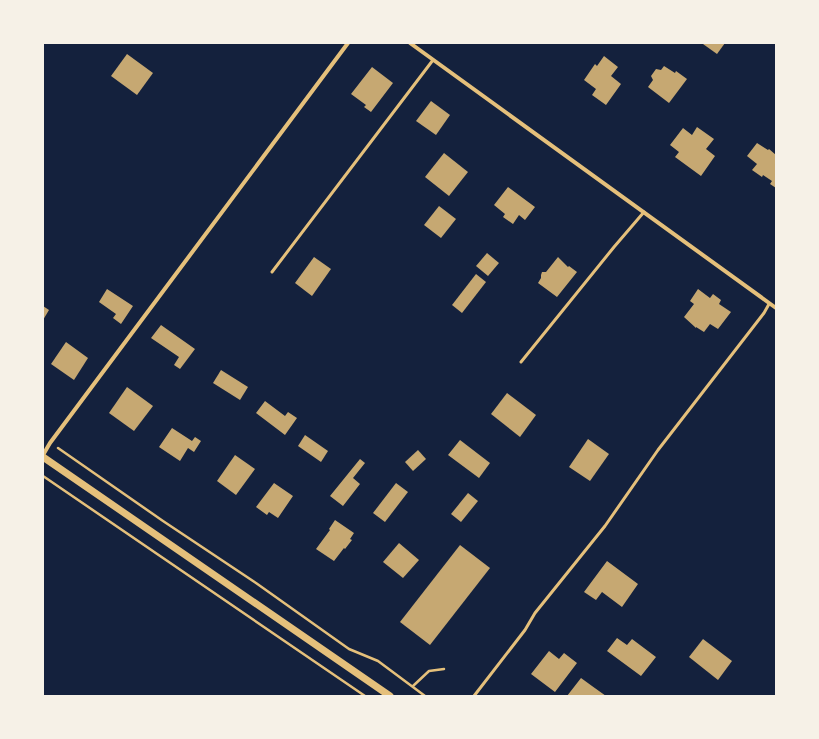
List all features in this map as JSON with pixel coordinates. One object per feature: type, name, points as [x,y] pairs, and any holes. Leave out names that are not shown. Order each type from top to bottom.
[{"type":"street","points":[[348,43],[50,443],[44,459],[390,696]]},
{"type":"street","points":[[410,43],[776,308]]},
{"type":"lane","points":[[272,272],[433,60]]},
{"type":"lane","points":[[521,362],[644,212]]},
{"type":"lane","points":[[474,696],[525,630],[535,613],[605,526],[658,450],[770,304]]},
{"type":"path","points":[[50,443],[256,583],[349,649],[378,661],[425,696]]},
{"type":"path","points":[[43,476],[365,696]]},
{"type":"path","points":[[413,686],[429,671],[444,669]]},
{"type":"building","points":[[725,43],[717,54],[703,44]]},
{"type":"building","points":[[127,54],[153,73],[137,95],[111,76]]},
{"type":"building","points":[[604,56],[618,67],[611,76],[621,84],[606,105],[592,95],[596,89],[584,80],[595,64],[597,66]]},
{"type":"building","points":[[664,66],[675,73],[676,71],[687,79],[669,103],[648,87],[653,80],[651,76],[656,69],[661,70]]},
{"type":"building","points":[[372,67],[393,83],[371,112],[364,107],[366,105],[351,94]]},
{"type":"building","points":[[431,101],[450,115],[436,135],[416,121]]},
{"type":"building","points":[[697,127],[714,139],[706,149],[715,156],[701,176],[675,157],[679,152],[670,145],[683,128],[692,135]]},
{"type":"building","points":[[757,143],[768,150],[769,149],[776,155],[776,188],[770,184],[772,181],[763,175],[762,177],[752,170],[757,164],[747,156]]},
{"type":"building","points":[[444,153],[468,172],[449,196],[425,177]]},
{"type":"building","points":[[508,187],[535,207],[525,220],[519,215],[513,224],[503,217],[505,214],[494,205]]},
{"type":"building","points":[[439,206],[456,219],[441,238],[424,225]]},
{"type":"building","points":[[487,253],[499,263],[488,276],[476,266]]},
{"type":"building","points":[[314,257],[331,269],[312,296],[295,283]]},
{"type":"building","points":[[558,257],[568,267],[569,266],[577,272],[557,297],[538,283],[542,272],[546,272]]},
{"type":"building","points":[[476,274],[486,282],[462,313],[452,305]]},
{"type":"building","points":[[107,289],[133,306],[121,324],[113,318],[116,314],[99,302]]},
{"type":"building","points":[[698,289],[710,298],[713,294],[721,300],[719,304],[731,312],[718,329],[710,324],[704,332],[696,328],[684,317],[694,304],[690,301]]},
{"type":"building","points":[[43,306],[49,310],[43,320]]},
{"type":"building","points":[[161,325],[195,349],[180,369],[174,365],[179,357],[151,338]]},
{"type":"building","points":[[66,342],[88,358],[74,380],[51,364]]},
{"type":"building","points":[[221,370],[248,387],[240,400],[213,383]]},
{"type":"building","points":[[127,387],[153,406],[134,431],[109,413]]},
{"type":"building","points":[[507,393],[536,415],[520,437],[491,414]]},
{"type":"building","points":[[265,401],[285,416],[288,412],[297,418],[285,435],[256,413]]},
{"type":"building","points":[[172,428],[192,441],[195,437],[201,441],[194,452],[188,448],[180,461],[159,447]]},
{"type":"building","points":[[305,435],[328,451],[321,462],[298,446]]},
{"type":"building","points":[[588,439],[609,454],[590,481],[569,467]]},
{"type":"building","points":[[460,440],[490,463],[479,478],[448,455]]},
{"type":"building","points":[[418,450],[426,459],[413,471],[405,462]]},
{"type":"building","points":[[235,455],[255,469],[236,495],[217,481]]},
{"type":"building","points":[[360,459],[365,463],[353,478],[360,484],[343,506],[330,496]]},
{"type":"building","points":[[274,483],[293,496],[278,518],[269,512],[267,515],[256,507]]},
{"type":"building","points":[[396,483],[408,492],[385,522],[373,513]]},
{"type":"building","points":[[468,493],[478,501],[461,522],[451,514]]},
{"type":"building","points":[[335,520],[354,533],[350,539],[352,540],[334,561],[316,549],[330,530],[329,529]]},
{"type":"building","points":[[399,543],[419,560],[403,578],[383,562]]},
{"type":"building","points":[[460,545],[490,568],[430,645],[400,622]]},
{"type":"building","points":[[607,561],[638,584],[622,607],[602,592],[596,600],[584,592]]},
{"type":"building","points":[[617,638],[627,645],[632,639],[656,657],[641,676],[607,651]]},
{"type":"building","points":[[703,639],[732,661],[718,680],[689,657]]},
{"type":"building","points":[[549,651],[559,659],[564,653],[577,663],[555,692],[531,674]]},
{"type":"building","points":[[581,678],[592,686],[606,696],[567,696]]}]
